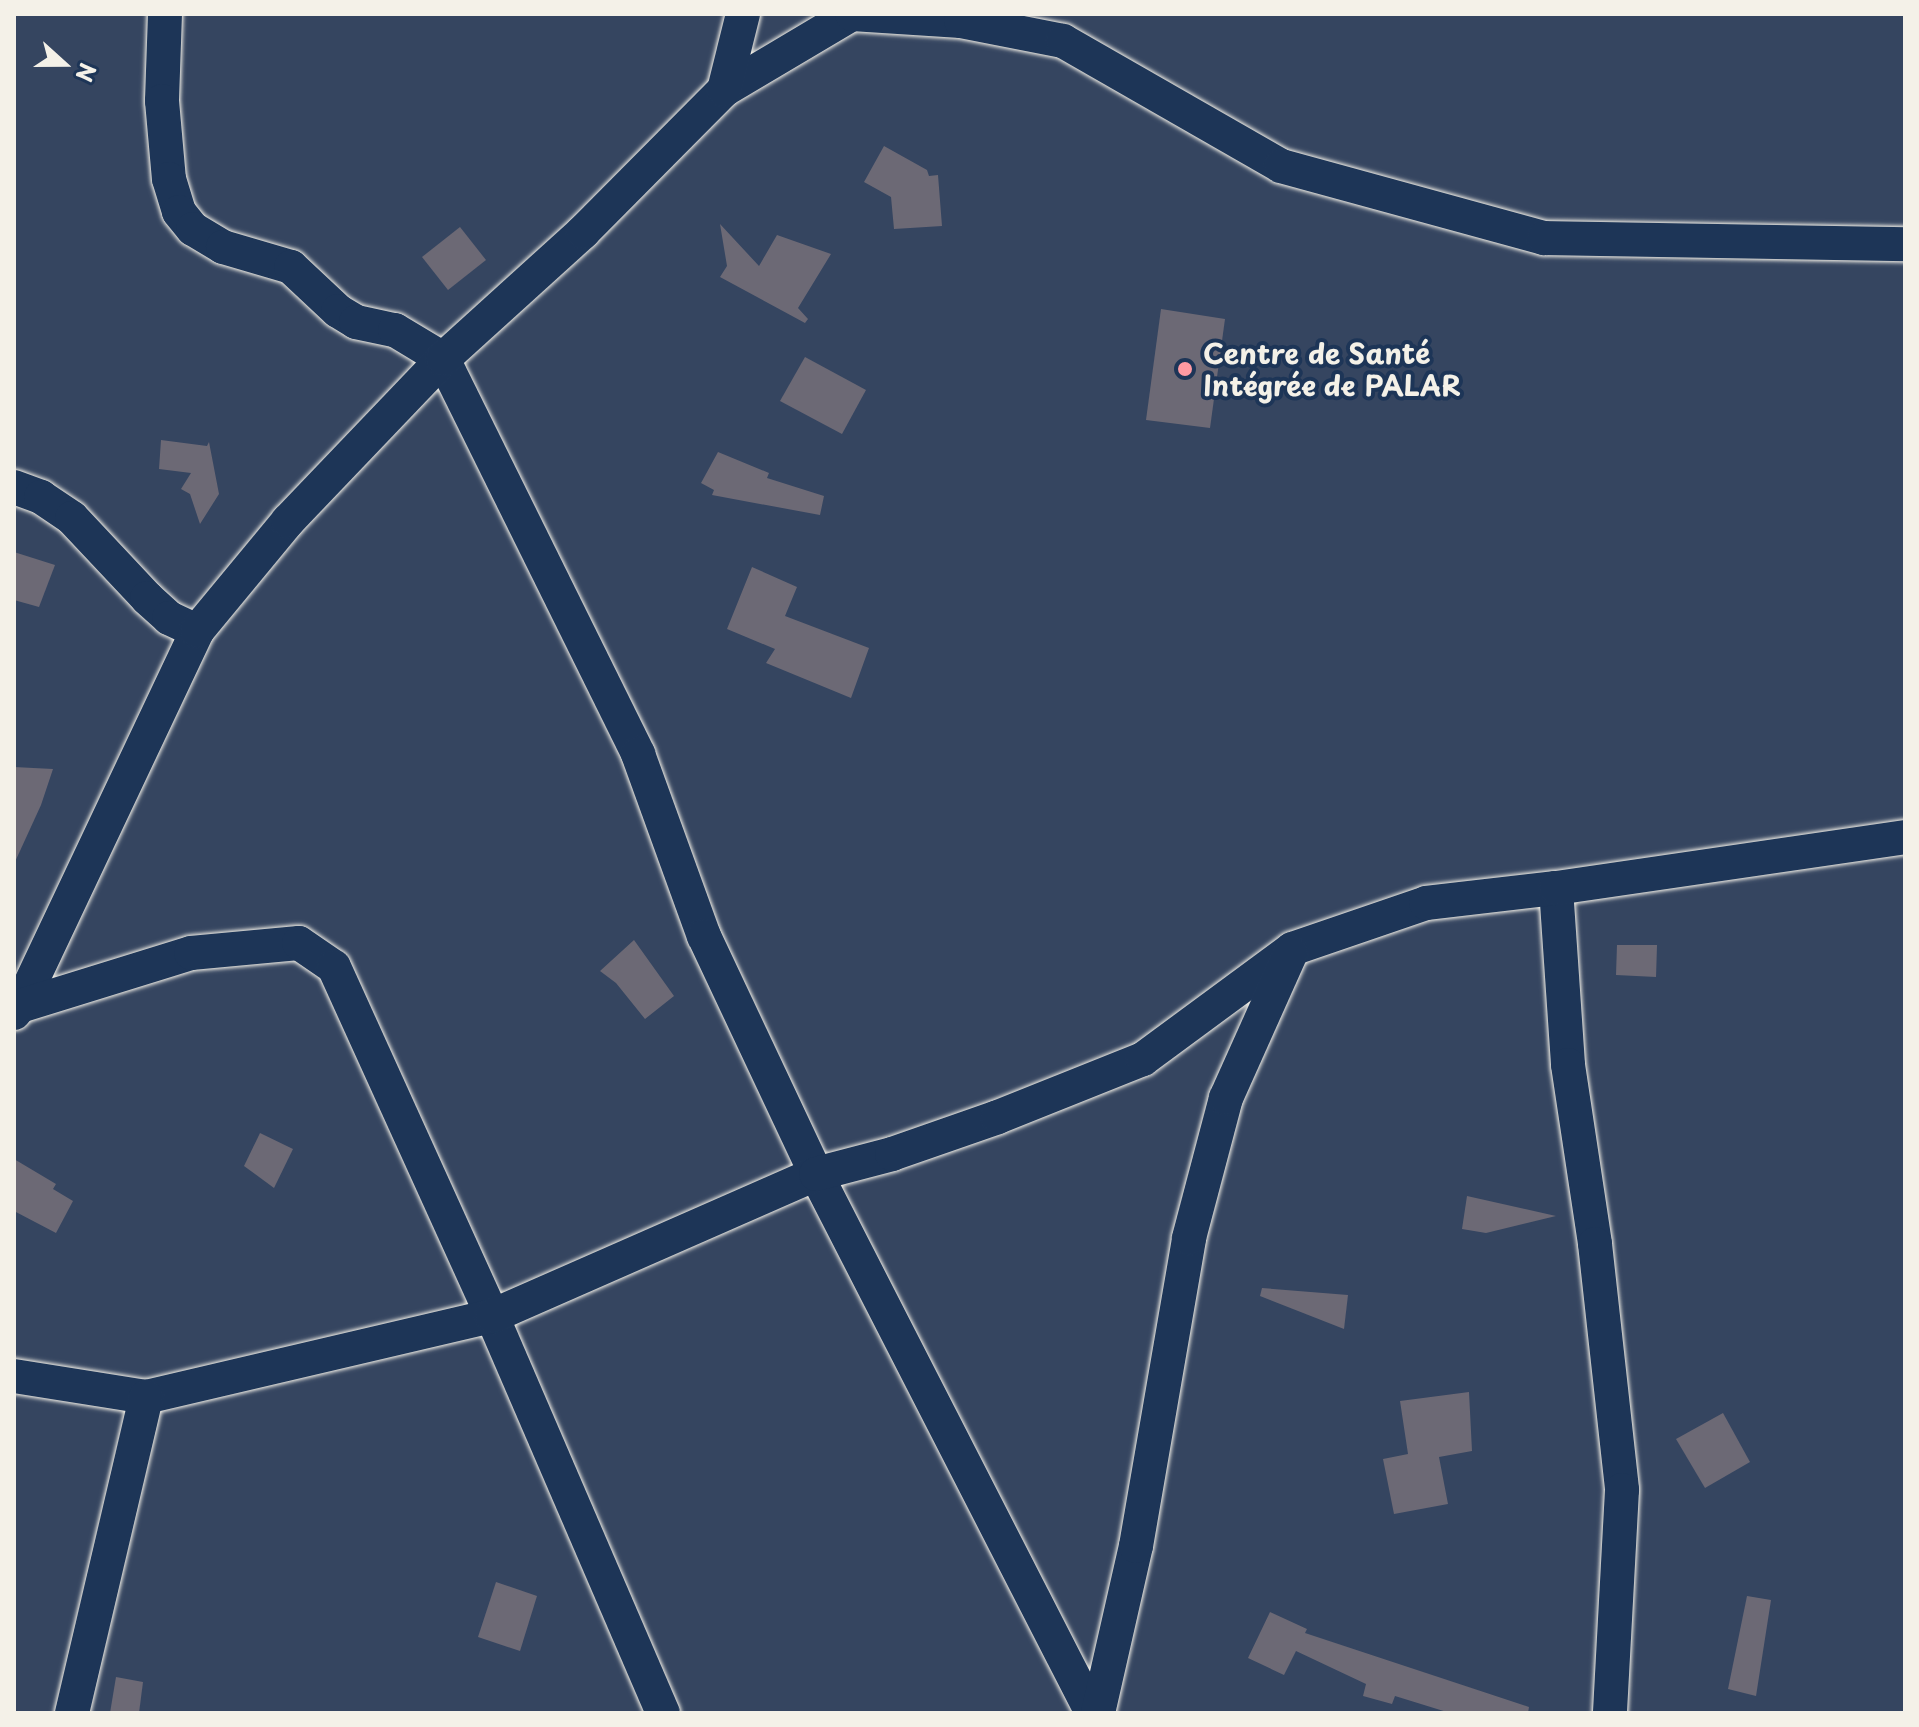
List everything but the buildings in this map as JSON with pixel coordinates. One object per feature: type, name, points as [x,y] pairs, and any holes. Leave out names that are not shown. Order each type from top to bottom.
[{"type":"street","points":[[165,14],[162,101],[169,179],[179,212],[193,229],[223,247],[260,260],[280,261],[291,267],[338,311],[356,322],[395,330],[443,359],[638,754],[704,936],[816,1174],[1095,1713]]},
{"type":"street","points":[[724,90],[743,14]]},
{"type":"street","points":[[17,1010],[197,631],[288,521],[443,359],[583,232],[724,90],[852,14],[1064,28],[1281,166],[1544,238],[1905,244]]},
{"type":"street","points":[[14,487],[41,497],[72,518],[169,618],[197,631]]},
{"type":"street","points":[[14,1376],[146,1397],[492,1316],[816,1174],[892,1154],[998,1117],[1143,1059],[1292,949],[1426,903],[1556,888],[1905,837]]},
{"type":"street","points":[[1556,888],[1568,1065],[1595,1244],[1622,1490],[1610,1713]]},
{"type":"street","points":[[17,1010],[191,953],[299,943],[334,967],[492,1316],[663,1713]]},
{"type":"street","points":[[1095,1713],[1136,1546],[1189,1238],[1226,1098],[1292,949]]},
{"type":"street","points":[[72,1713],[146,1397]]},
{"type":"place","name":"Centre de Santé Intégrée de PALAR","points":[[1185,369]]}]
